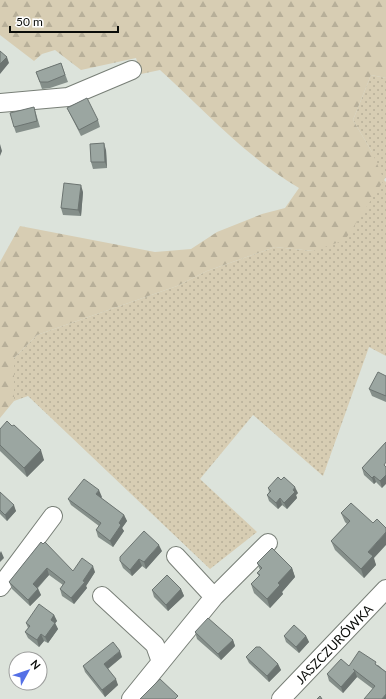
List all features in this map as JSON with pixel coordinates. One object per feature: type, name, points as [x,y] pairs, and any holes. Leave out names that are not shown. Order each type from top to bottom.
[{"type":"street","points":[[0,103],[68,97],[132,70]]},
{"type":"street","points":[[0,587],[53,516]]},
{"type":"street","points":[[131,699],[214,597],[268,543]]},
{"type":"street","points":[[176,556],[214,597]]},
{"type":"street","name":"JASZCZURÓWKA","points":[[281,699],[386,589]]},
{"type":"street","points":[[102,596],[155,645],[161,662]]},
{"type":"green space","points":[[0,0],[386,0],[386,78],[371,75],[353,120],[372,152],[384,180],[345,240],[313,251],[275,247],[207,271],[177,286],[37,335],[14,358],[14,401],[0,418],[0,262],[20,226],[155,252],[191,249],[217,232],[262,214],[285,208],[299,188],[280,176],[244,148],[160,70],[141,74],[136,58],[81,70],[55,50],[42,54],[34,61],[0,35]]},
{"type":"green space","points":[[371,75],[386,78],[386,177],[384,180],[386,182],[386,356],[369,347],[323,476],[253,415],[200,479],[257,532],[210,569],[28,396],[14,401],[14,358],[37,335],[177,286],[207,271],[275,247],[313,251],[372,152],[353,120]]},
{"type":"building","points":[[0,51],[7,57],[0,64]]},
{"type":"building","points":[[61,63],[65,75],[48,82],[40,82],[36,72]]},
{"type":"building","points":[[87,98],[98,120],[79,130],[67,108]]},
{"type":"building","points":[[34,107],[37,121],[14,127],[10,113]]},
{"type":"building","points":[[104,143],[105,162],[91,162],[90,144]]},
{"type":"building","points":[[64,183],[81,185],[78,210],[61,208]]},
{"type":"building","points":[[378,372],[386,376],[386,396],[369,389]]},
{"type":"building","points":[[7,421],[12,426],[14,425],[41,450],[24,468],[0,445],[0,429]]},
{"type":"building","points":[[386,442],[386,462],[384,465],[386,467],[386,475],[380,481],[374,476],[372,478],[362,468]]},
{"type":"building","points":[[278,477],[281,480],[284,477],[295,487],[293,490],[295,492],[284,503],[280,498],[276,503],[267,495],[271,491],[268,488]]},
{"type":"building","points":[[84,479],[99,490],[96,494],[124,515],[119,523],[121,525],[110,541],[96,530],[101,523],[68,499]]},
{"type":"building","points":[[0,492],[14,505],[5,515],[0,510]]},
{"type":"building","points":[[351,503],[373,523],[377,519],[386,528],[386,532],[368,552],[373,556],[361,569],[331,541],[350,521],[341,513]]},
{"type":"building","points":[[144,531],[159,545],[144,562],[139,559],[130,570],[120,561],[120,557]]},
{"type":"building","points":[[41,542],[43,544],[45,542],[73,571],[82,558],[93,566],[83,581],[85,582],[71,598],[60,589],[65,582],[47,568],[33,584],[38,589],[28,600],[9,582]]},
{"type":"building","points":[[272,548],[292,568],[278,583],[280,585],[267,599],[251,584],[260,575],[257,573],[262,568],[257,563]]},
{"type":"building","points":[[167,575],[181,589],[166,605],[152,590]]},
{"type":"building","points":[[39,604],[54,615],[51,620],[55,623],[45,637],[41,634],[37,640],[25,632],[30,626],[26,623]]},
{"type":"building","points":[[208,618],[233,640],[218,654],[195,632]]},
{"type":"building","points":[[294,625],[306,636],[296,647],[284,636]]},
{"type":"building","points":[[113,642],[120,651],[104,664],[116,679],[102,690],[83,666]]},
{"type":"building","points":[[256,647],[260,647],[278,664],[267,676],[246,657]]},
{"type":"building","points":[[359,651],[376,662],[375,664],[386,672],[386,694],[382,699],[364,699],[375,686],[353,669],[355,671],[341,687],[327,674],[341,659],[349,666]]},
{"type":"building","points":[[160,679],[178,696],[175,699],[140,699]]}]
